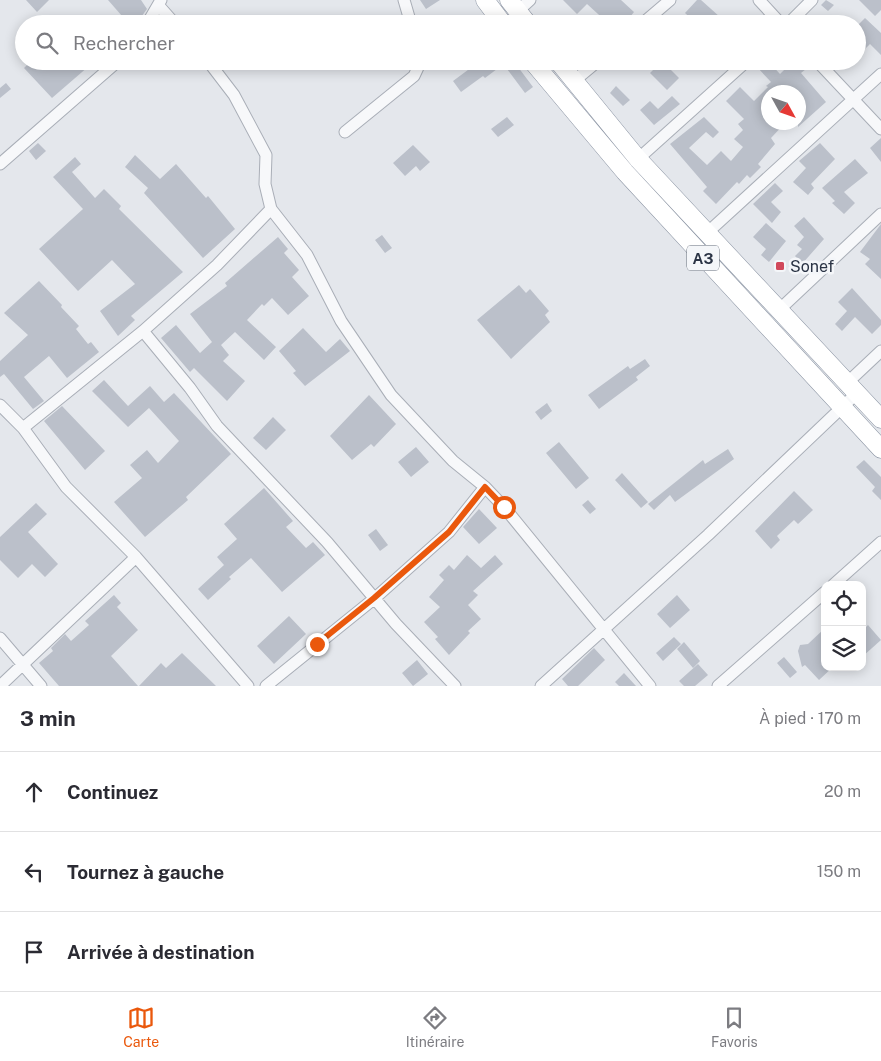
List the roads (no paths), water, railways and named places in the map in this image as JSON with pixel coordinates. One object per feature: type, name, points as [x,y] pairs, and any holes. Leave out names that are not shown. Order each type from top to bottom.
[{"type":"highway","points":[[485,0],[496,15]]},
{"type":"highway","name":"A3","points":[[540,70],[649,198],[881,449]]},
{"type":"highway","name":"A3","points":[[565,70],[638,159],[881,419]]},
{"type":"highway","points":[[649,198],[662,185]]},
{"type":"street","points":[[404,0],[408,15]]},
{"type":"street","points":[[652,15],[670,0]]},
{"type":"street","points":[[759,0],[773,15]]},
{"type":"street","points":[[797,15],[812,0]]},
{"type":"street","points":[[153,15],[160,3],[169,15]]},
{"type":"street","points":[[0,164],[108,70]]},
{"type":"street","points":[[215,70],[234,95],[266,155],[265,184],[271,209],[307,255],[341,321],[391,394],[453,461],[485,487],[504,507],[650,686]]},
{"type":"street","points":[[345,132],[414,76],[417,70]]},
{"type":"street","points":[[574,81],[587,70]]},
{"type":"street","points":[[638,159],[737,70]]},
{"type":"street","points":[[825,70],[881,129]]},
{"type":"street","points":[[707,232],[881,74]]},
{"type":"street","points":[[23,428],[142,331],[217,265],[271,209]]},
{"type":"street","points":[[779,310],[881,214]]},
{"type":"street","points":[[142,331],[190,388],[217,426],[327,542],[374,598],[455,686]]},
{"type":"street","points":[[541,686],[708,535],[842,407],[852,388],[881,351]]},
{"type":"street","points":[[0,405],[23,428],[66,486],[136,557],[248,686]]},
{"type":"street","points":[[266,686],[374,598],[449,532],[485,487]]},
{"type":"street","points":[[837,581],[881,542]]},
{"type":"street","points":[[0,686],[24,666],[136,557]]},
{"type":"street","points":[[718,686],[821,596]]},
{"type":"street","points":[[0,638],[41,686]]},
{"type":"place","name":"Sonef","points":[[780,266]]}]
